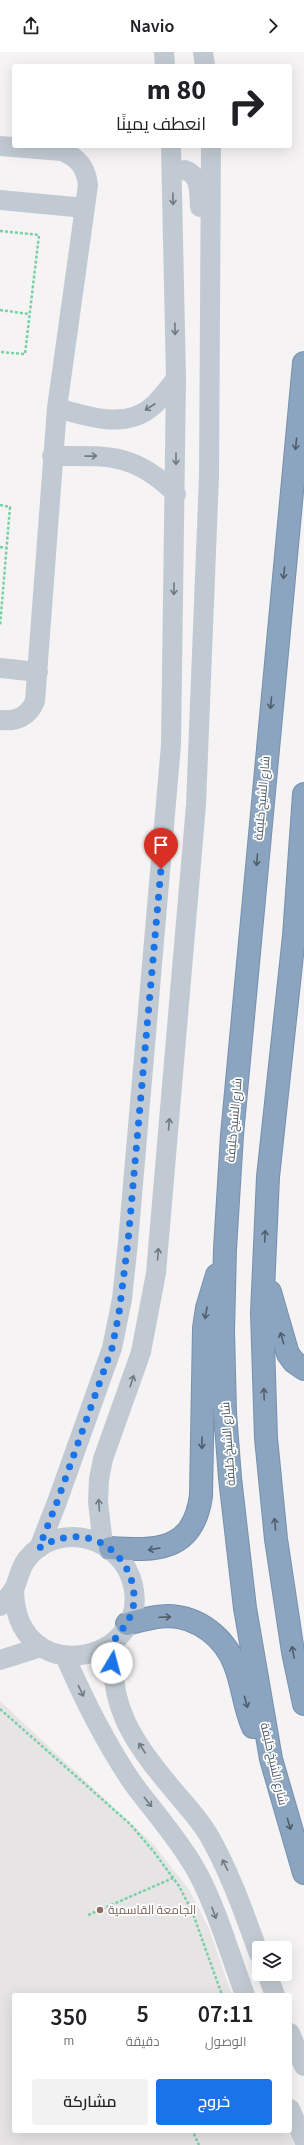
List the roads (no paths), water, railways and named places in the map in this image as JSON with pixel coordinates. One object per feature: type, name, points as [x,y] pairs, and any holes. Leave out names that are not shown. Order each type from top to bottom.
[{"type":"highway","name":"شارع الشيخ خليفة","points":[[304,363],[256,863],[232,1135],[225,1249],[224,1372],[230,1478],[245,1608],[271,1759],[304,1873]]},
{"type":"highway","points":[[304,794],[299,928],[268,1177],[262,1355],[266,1438],[284,1596],[304,1704]]},
{"type":"highway","points":[[107,1546],[146,1550],[169,1544],[188,1530],[197,1514],[201,1496],[204,1328],[207,1308],[225,1249]]},
{"type":"highway","points":[[264,1271],[288,1354],[294,1362],[304,1369]]},
{"type":"highway","points":[[121,1632],[149,1618],[170,1616],[191,1620],[210,1630],[225,1645],[235,1664],[251,1721],[271,1759]]},
{"type":"street","points":[[164,52],[165,64]]},
{"type":"street","points":[[203,52],[205,64]]},
{"type":"street","points":[[0,146],[12,147]]},
{"type":"street","points":[[0,720],[16,720],[23,717],[33,707],[36,700],[52,456],[57,408],[88,185],[87,176],[78,160],[71,154],[62,151],[25,148]]},
{"type":"street","points":[[0,1606],[14,1588],[23,1566],[39,1548],[112,1348],[122,1299],[171,745],[176,494],[176,379],[173,172],[171,148]]},
{"type":"street","points":[[107,1546],[98,1502],[99,1479],[103,1459],[141,1352],[156,1273],[196,805],[209,476],[211,148]]},
{"type":"street","points":[[173,172],[185,170],[191,172],[198,182],[203,238],[211,272]]},
{"type":"street","points":[[0,200],[85,208]]},
{"type":"street","points":[[57,408],[106,420],[123,420],[153,406],[176,379]]},
{"type":"street","points":[[52,456],[105,456],[127,461],[147,469],[176,494]]},
{"type":"street","points":[[0,668],[38,672]]},
{"type":"street","points":[[171,745],[179,804],[184,810],[188,810],[196,805]]},
{"type":"street","points":[[39,1548],[54,1540],[71,1536],[88,1538],[107,1546],[122,1560],[130,1575],[134,1591],[133,1608],[121,1632],[112,1663],[113,1686],[119,1708],[149,1759],[194,1812],[215,1846],[229,1874],[254,1941]]},
{"type":"street","points":[[14,1588],[14,1605],[19,1621],[28,1636],[41,1647],[65,1656],[83,1656],[100,1650],[121,1632]]},
{"type":"street","points":[[0,1660],[41,1647]]},
{"type":"street","points":[[65,1656],[90,1712],[122,1766],[143,1796],[167,1825],[197,1872],[209,1898],[244,1993]]},
{"type":"street","points":[[269,1981],[274,1993]]},
{"type":"street","points":[[292,2038],[304,2066]]},
{"type":"street","points":[[292,2113],[304,2140]]},
{"type":"place","name":"الجامعة القاسمية","points":[[100,1910]]}]
